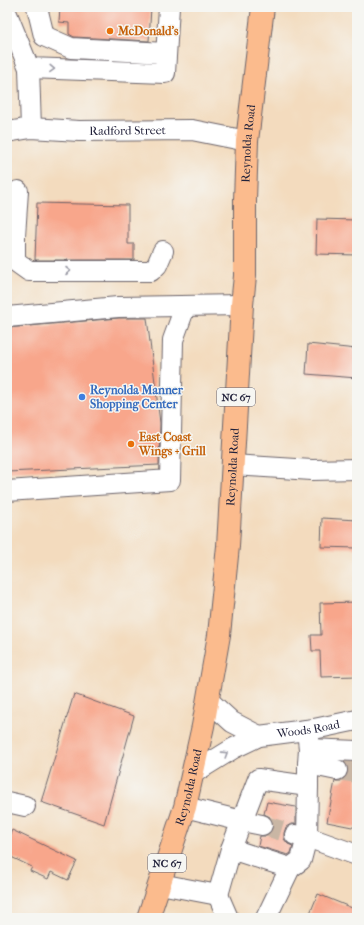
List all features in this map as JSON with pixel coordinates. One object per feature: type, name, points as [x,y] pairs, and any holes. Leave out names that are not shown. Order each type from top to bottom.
[{"type":"main road","name":"Reynolda Road","points":[[148,918],[185,807],[203,726],[219,635],[228,546],[245,276],[247,141],[263,7]]},
{"type":"street","points":[[37,7],[44,36],[72,48],[166,53]]},
{"type":"street","points":[[29,68],[165,73],[169,7]]},
{"type":"street","points":[[7,14],[29,68],[31,128]]},
{"type":"street","name":"Radford Street","points":[[7,132],[31,128],[79,130],[192,130],[247,141]]},
{"type":"street","points":[[18,192],[15,261],[29,271],[151,271],[157,264],[163,251]]},
{"type":"street","points":[[7,317],[118,307],[242,305]]},
{"type":"street","points":[[7,491],[170,480],[173,340],[185,307]]},
{"type":"street","points":[[232,465],[312,470],[357,469]]},
{"type":"street","name":"Woods Road","points":[[208,700],[232,722],[259,736],[308,747],[357,720]]},
{"type":"street","name":"Woods Road","points":[[192,774],[234,748],[259,736]]},
{"type":"street","points":[[308,747],[357,751]]},
{"type":"street","points":[[308,747],[337,770]]},
{"type":"street","points":[[266,918],[290,868],[301,860],[301,836],[308,786],[308,747]]},
{"type":"street","points":[[228,918],[218,895],[231,849],[258,779],[308,786]]},
{"type":"street","points":[[185,807],[262,825]]},
{"type":"street","points":[[301,836],[357,855]]},
{"type":"street","points":[[231,849],[290,868]]},
{"type":"street","points":[[160,884],[218,895]]},
{"type":"building","name":"McDonald's","points":[[60,7],[151,7],[149,41],[74,37],[69,34],[69,23],[59,22]]},
{"type":"building","points":[[37,203],[128,205],[128,244],[134,244],[134,260],[35,260]]},
{"type":"building","points":[[317,219],[357,220],[357,255],[316,254]]},
{"type":"building","name":"Reynolda Manner Shopping Center","points":[[119,318],[147,318],[160,423],[159,465],[7,472],[7,328]]},
{"type":"building","points":[[308,344],[357,349],[357,378],[306,374]]},
{"type":"building","points":[[322,518],[357,520],[357,548],[321,547]]},
{"type":"building","points":[[357,602],[357,676],[321,677],[320,651],[312,651],[311,635],[321,635],[320,603]]},
{"type":"building","points":[[74,694],[134,716],[104,824],[41,802]]},
{"type":"building","points":[[346,764],[357,766],[357,828],[327,822],[335,781],[341,781],[346,777],[348,767]]},
{"type":"building","points":[[267,802],[296,807],[296,824],[291,824],[286,827],[284,833],[284,839],[288,844],[293,846],[291,853],[288,855],[258,846],[260,836],[265,836],[270,833],[273,827],[273,821],[270,817],[264,814]]},
{"type":"building","points":[[12,830],[77,861],[68,880],[51,872],[48,879],[30,871],[32,867],[7,855],[7,841]]},
{"type":"building","points":[[318,894],[357,910],[357,918],[308,918]]},
{"type":"tunnel","points":[[337,770],[357,773]]},
{"type":"tunnel","points":[[262,825],[295,835]]},
{"type":"place","name":"McDonald's","points":[[110,31]]},
{"type":"place","name":"Reynolda Manner Shopping Center","points":[[82,397]]},
{"type":"place","name":"East Coast Wings + Grill","points":[[131,444]]}]
